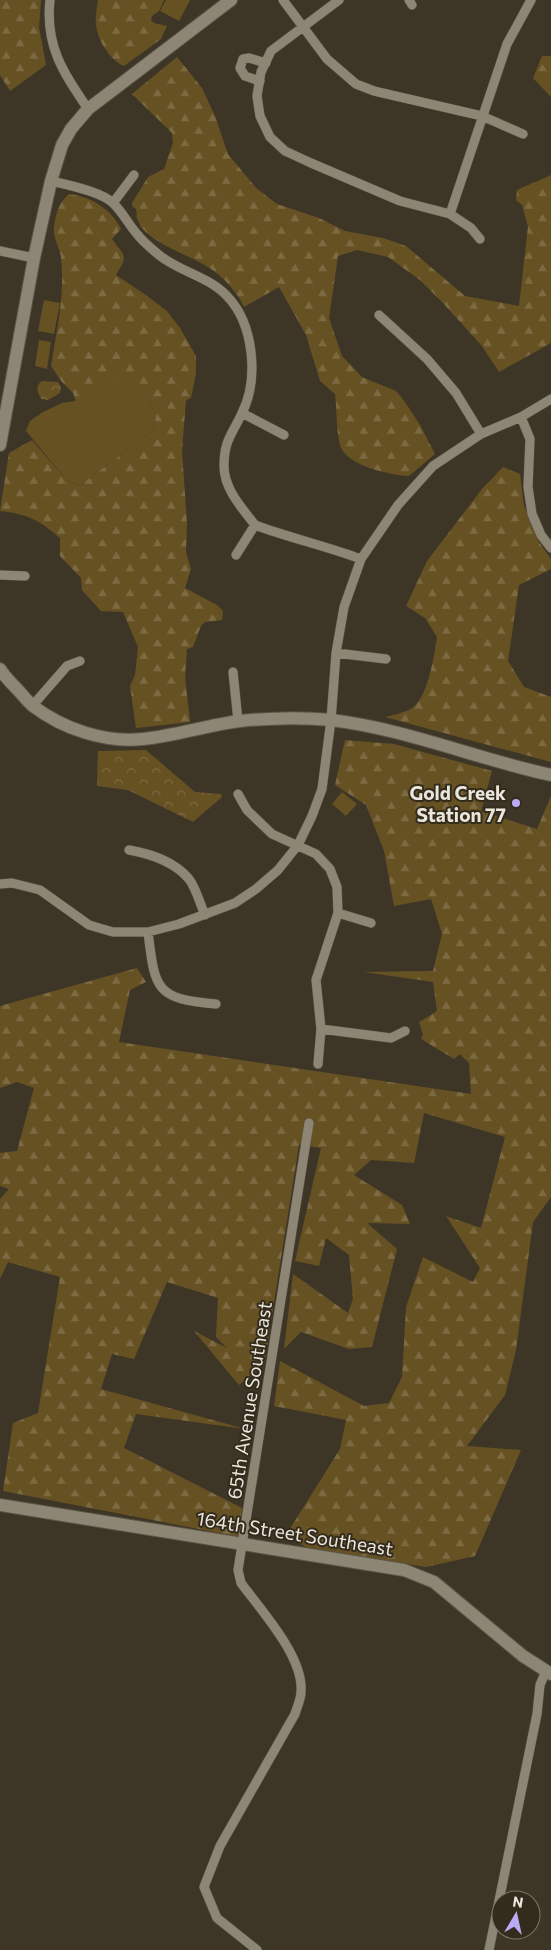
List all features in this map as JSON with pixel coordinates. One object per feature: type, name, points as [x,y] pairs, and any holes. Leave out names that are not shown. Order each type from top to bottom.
[{"type":"street","points":[[50,0],[48,16],[53,48],[64,74],[88,109]]},
{"type":"street","points":[[0,445],[34,258],[51,181],[62,145],[71,128],[88,109],[230,0]]},
{"type":"street","points":[[283,0],[327,59],[356,84],[374,91],[482,116],[522,134]]},
{"type":"street","points":[[339,0],[302,26],[272,51],[261,72],[258,96],[260,116],[270,137],[285,150],[400,202],[450,214],[471,228],[480,238]]},
{"type":"street","points":[[450,214],[507,44],[531,0]]},
{"type":"street","points":[[260,81],[245,76],[240,68],[241,64],[243,60],[249,58],[266,63]]},
{"type":"street","points":[[114,202],[134,174]]},
{"type":"street","points":[[51,181],[78,187],[114,202],[138,236],[160,256],[213,283],[228,297],[239,315],[250,340],[252,371],[250,389],[242,413],[232,430],[226,446],[224,468],[232,492],[239,505],[255,525],[328,546],[361,559]]},
{"type":"street","points":[[0,251],[34,258]]},
{"type":"street","points":[[379,315],[428,359],[456,393],[481,434]]},
{"type":"street","points":[[0,884],[12,883],[40,890],[89,925],[113,932],[148,932],[179,924],[235,903],[256,889],[278,870],[298,845],[322,789],[331,720],[336,653],[344,607],[361,559],[398,505],[433,466],[481,434],[521,417],[551,400]]},
{"type":"street","points":[[242,413],[284,435]]},
{"type":"street","points":[[521,417],[530,439],[528,487],[532,514],[541,535],[551,548]]},
{"type":"street","points":[[236,555],[255,525]]},
{"type":"street","points":[[0,575],[25,576]]},
{"type":"street","points":[[336,653],[386,659]]},
{"type":"street","points":[[32,705],[67,666],[80,661]]},
{"type":"street","points":[[0,670],[32,705],[55,720],[84,732],[120,739],[161,737],[238,722],[290,718],[331,720],[399,732],[501,763],[551,775]]},
{"type":"street","points":[[233,672],[238,722]]},
{"type":"street","points":[[238,794],[247,810],[272,834],[316,854],[330,869],[337,887],[338,914],[316,980],[321,1029],[318,1064]]},
{"type":"street","points":[[129,850],[148,853],[172,865],[190,880],[205,915]]},
{"type":"street","points":[[338,914],[371,922]]},
{"type":"street","points":[[148,932],[154,974],[167,993],[186,1001],[216,1004]]},
{"type":"street","points":[[321,1029],[391,1038],[405,1031]]},
{"type":"street","name":"65th Avenue Southeast","points":[[257,1950],[216,1918],[204,1887],[220,1846],[294,1714],[301,1692],[298,1668],[287,1646],[241,1583],[238,1570],[309,1123]]},
{"type":"street","name":"164th Street Southeast","points":[[0,1505],[404,1570],[434,1582],[523,1656],[548,1672]]},
{"type":"street","points":[[489,1950],[537,1714],[540,1685],[548,1672]]},
{"type":"green space","points":[[0,0],[41,0],[39,27],[46,65],[10,91],[0,75]]},
{"type":"green space","points":[[98,0],[164,0],[159,11],[152,16],[151,20],[154,23],[167,26],[161,39],[124,66],[119,63],[105,49],[97,30],[96,12]]},
{"type":"green space","points":[[166,0],[190,0],[179,21],[160,11]]},
{"type":"green space","points":[[542,56],[551,56],[551,97],[533,78]]},
{"type":"green space","points":[[177,57],[202,88],[215,116],[228,154],[256,188],[277,204],[319,218],[345,231],[383,238],[406,246],[465,296],[519,306],[528,226],[522,205],[516,200],[517,190],[551,175],[551,343],[499,372],[482,346],[420,280],[388,257],[357,250],[338,256],[329,318],[342,356],[362,377],[396,391],[420,425],[435,454],[409,476],[391,474],[359,464],[344,452],[340,445],[337,427],[335,394],[320,381],[306,335],[279,287],[244,307],[233,290],[219,275],[200,262],[159,242],[143,229],[138,221],[136,209],[132,206],[132,203],[148,177],[164,169],[173,143],[172,133],[132,94]]},
{"type":"green space","points":[[69,194],[85,198],[100,205],[117,222],[121,229],[112,239],[123,253],[124,260],[116,275],[167,311],[180,328],[196,356],[196,373],[191,398],[186,400],[182,451],[187,523],[186,552],[191,569],[185,588],[217,605],[223,611],[222,620],[205,622],[201,626],[193,647],[187,649],[185,676],[190,722],[136,728],[130,686],[135,675],[138,647],[123,612],[101,611],[82,590],[81,578],[60,556],[60,538],[53,532],[26,516],[0,511],[9,453],[32,440],[66,479],[79,486],[151,432],[155,423],[153,406],[148,398],[120,374],[90,399],[76,402],[73,393],[62,382],[51,366],[60,312],[62,285],[61,258],[54,228],[55,218],[58,209]]},
{"type":"green space","points":[[44,300],[60,303],[54,334],[38,331]]},
{"type":"green space","points":[[39,340],[51,342],[47,369],[35,366]]},
{"type":"green space","points":[[120,373],[148,398],[153,406],[155,423],[151,432],[79,486],[66,479],[26,431],[30,421],[43,412],[62,403],[90,399]]},
{"type":"green space","points":[[42,381],[58,382],[61,387],[60,393],[48,400],[41,399],[37,389]]},
{"type":"green space","points":[[503,467],[520,474],[524,506],[539,542],[551,559],[551,569],[519,585],[508,661],[524,687],[551,697],[551,762],[385,717],[409,710],[416,705],[429,677],[437,637],[425,618],[406,606],[427,561],[482,489]]},
{"type":"green space","points":[[345,740],[394,744],[492,771],[481,811],[537,829],[551,796],[551,1197],[533,1222],[516,1350],[505,1395],[467,1446],[521,1450],[475,1556],[426,1567],[307,1548],[286,1535],[340,1449],[346,1420],[274,1406],[280,1361],[364,1406],[389,1403],[402,1377],[406,1307],[423,1257],[473,1282],[480,1268],[446,1216],[481,1228],[505,1137],[424,1113],[414,1163],[371,1160],[354,1175],[402,1205],[410,1224],[367,1223],[397,1249],[372,1347],[349,1349],[301,1332],[284,1349],[293,1274],[348,1313],[353,1299],[349,1255],[326,1238],[319,1266],[295,1261],[321,1148],[299,1145],[264,1365],[239,1385],[194,1331],[227,1348],[216,1337],[218,1298],[167,1282],[134,1359],[112,1354],[101,1389],[245,1429],[136,1414],[124,1448],[242,1508],[240,1537],[3,1491],[13,1423],[38,1413],[60,1277],[8,1262],[0,1279],[0,1199],[9,1189],[0,1186],[0,1153],[17,1151],[34,1088],[17,1082],[0,1088],[0,1006],[137,968],[146,982],[130,990],[119,1042],[471,1094],[469,1063],[460,1054],[454,1059],[421,1039],[423,1034],[419,1022],[437,1011],[433,982],[364,972],[433,971],[442,934],[431,899],[394,906],[384,851],[366,805],[335,785]]},
{"type":"green space","points":[[146,750],[195,792],[221,794],[222,797],[193,822],[128,790],[97,786],[98,751]]},
{"type":"green space","points":[[342,792],[357,804],[346,816],[332,804]]},
{"type":"place","name":"Gold Creek Station 77","points":[[516,803]]}]
